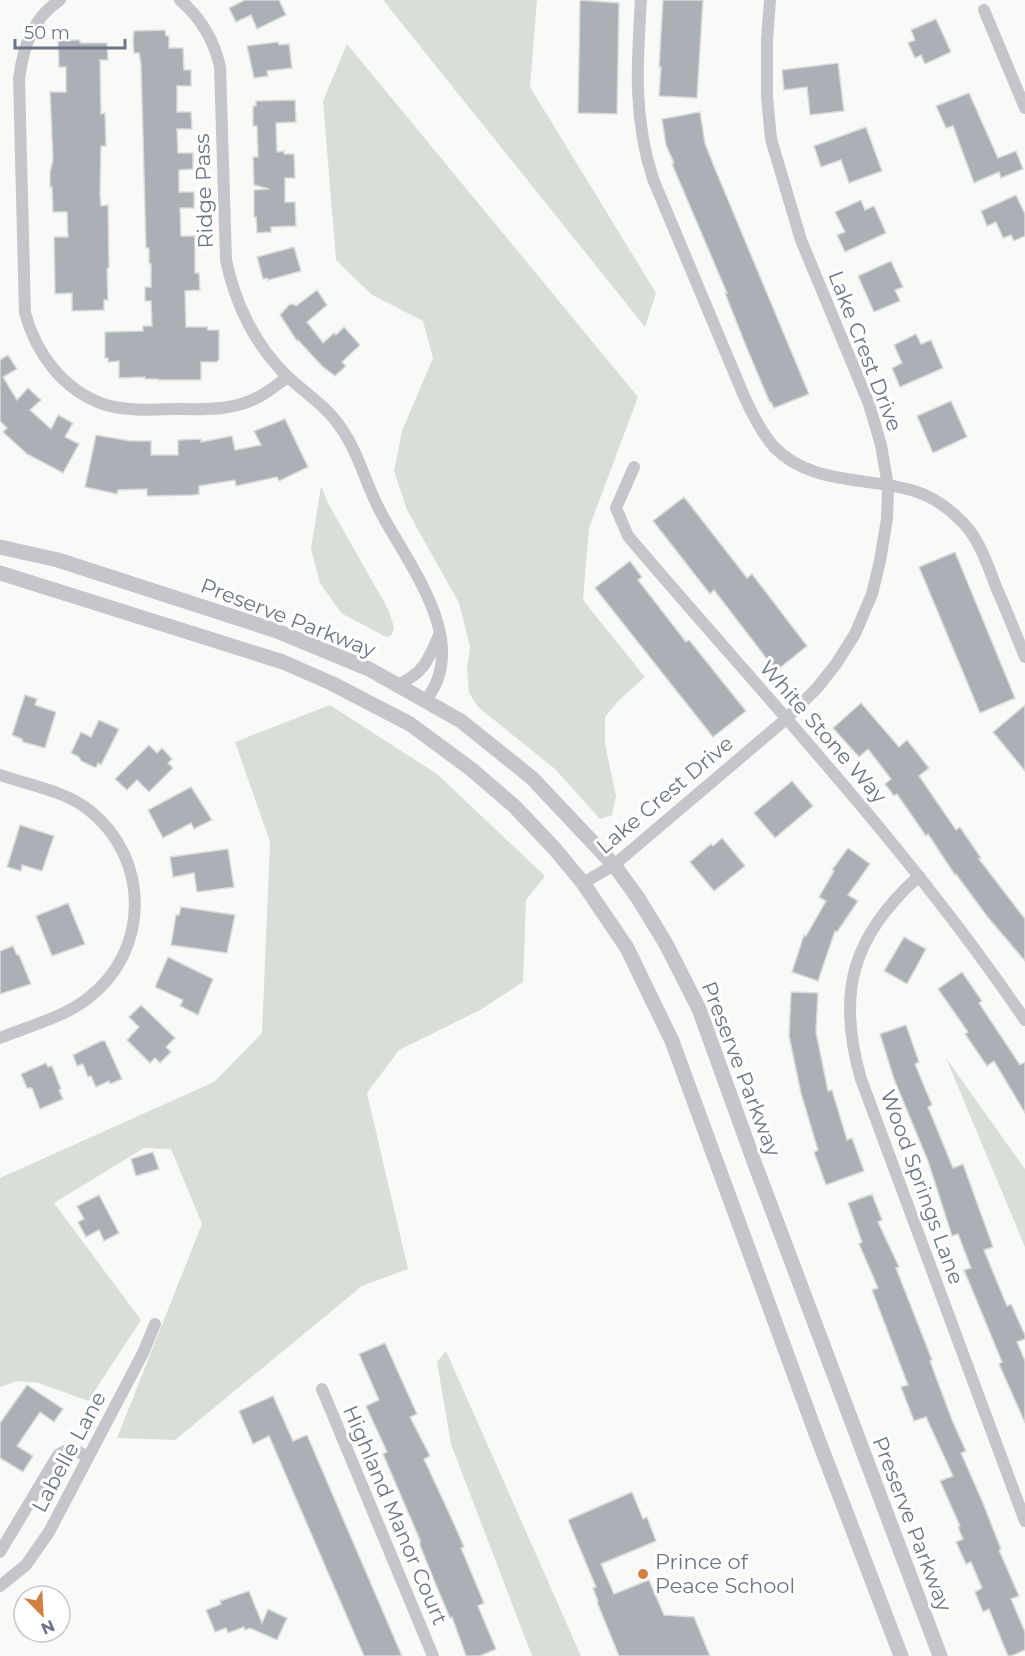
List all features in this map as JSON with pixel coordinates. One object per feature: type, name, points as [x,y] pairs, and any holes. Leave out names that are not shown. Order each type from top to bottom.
[{"type":"street","points":[[60,0],[40,18],[31,33],[22,56],[19,79],[25,313],[37,345],[47,362],[61,378],[77,390],[104,404],[138,410],[220,409],[261,396],[288,377]]},
{"type":"street","name":"Ridge Pass","points":[[180,0],[196,15],[206,31],[220,67],[225,248],[228,270],[241,309],[266,352],[288,377],[318,402],[342,430],[388,526],[429,598],[441,632],[439,675],[434,690],[425,701]]},
{"type":"street","points":[[641,0],[636,86],[644,153],[758,426],[774,447],[787,458],[805,467],[831,477],[910,490],[928,496],[959,518],[970,531],[982,552],[1025,657]]},
{"type":"street","name":"Lake Crest Drive","points":[[584,884],[614,865],[786,719],[817,688],[855,634],[872,594],[882,550],[888,486],[881,445],[869,405],[801,240],[771,139],[767,97],[770,0]]},
{"type":"street","points":[[984,10],[1025,108]]},
{"type":"street","name":"White Stone Way","points":[[634,467],[616,508],[628,536],[919,876],[992,972],[1025,1020]]},
{"type":"street","name":"Preserve Parkway","points":[[0,547],[58,560],[277,632],[369,669],[461,721],[532,778],[614,865],[638,898],[666,944],[699,1009],[940,1656]]},
{"type":"street","name":"Preserve Parkway","points":[[0,573],[283,662],[382,709],[410,724],[471,769],[515,807],[584,884],[627,948],[672,1041],[811,1420],[901,1656]]},
{"type":"street","points":[[397,685],[412,678],[427,663],[441,632]]},
{"type":"street","points":[[0,775],[60,795],[79,804],[94,816],[112,835],[128,861],[133,880],[135,909],[129,944],[124,957],[117,969],[97,990],[86,1000],[67,1011],[0,1038]]},
{"type":"street","name":"Wood Springs Lane","points":[[919,876],[884,911],[858,957],[852,980],[849,1027],[865,1090],[1025,1521]]},
{"type":"street","name":"Labelle Lane","points":[[0,1586],[26,1565],[49,1532],[143,1353],[155,1324]]},
{"type":"street","name":"Highland Manor Court","points":[[322,1389],[433,1656]]},
{"type":"street","points":[[0,1552],[58,1455],[65,1450],[72,1449],[88,1457]]},
{"type":"shaded area","points":[[383,0],[537,0],[530,87],[656,293],[645,327]]},
{"type":"shaded area","points":[[347,44],[638,397],[589,528],[583,600],[645,677],[619,700],[605,717],[605,744],[616,796],[612,815],[600,819],[555,769],[478,707],[469,693],[467,670],[470,647],[459,603],[407,510],[394,471],[402,431],[433,358],[423,321],[372,295],[336,260],[323,101]]},
{"type":"shaded area","points":[[321,486],[329,505],[388,609],[394,627],[392,635],[386,637],[341,613],[320,583],[311,549]]},
{"type":"shaded area","points":[[330,705],[437,774],[545,876],[526,900],[523,982],[480,1010],[399,1050],[367,1093],[408,1269],[362,1286],[175,1440],[117,1438],[202,1224],[171,1149],[144,1148],[54,1203],[141,1320],[88,1401],[39,1383],[18,1381],[0,1387],[0,1178],[214,1082],[262,1033],[270,842],[235,742]]},
{"type":"shaded area","points":[[946,1058],[1025,1169],[1025,1247]]},
{"type":"shaded area","points":[[446,1351],[581,1656],[532,1656],[451,1444],[437,1362]]},
{"type":"building","points":[[245,0],[279,0],[286,15],[257,29],[251,15],[236,22],[229,8]]},
{"type":"building","points":[[580,0],[619,3],[617,114],[578,113]]},
{"type":"building","points":[[663,0],[703,0],[697,98],[659,96]]},
{"type":"building","points":[[936,19],[951,52],[925,64],[921,55],[915,58],[908,43],[915,40],[911,30]]},
{"type":"building","points":[[165,30],[166,36],[169,36],[169,48],[183,48],[184,70],[191,70],[191,86],[177,86],[177,112],[191,112],[192,129],[177,129],[178,153],[193,153],[193,169],[179,170],[179,192],[194,192],[194,208],[180,208],[181,236],[195,236],[195,273],[199,273],[200,290],[185,291],[186,327],[207,327],[208,330],[219,330],[219,359],[217,362],[201,362],[201,380],[119,378],[119,361],[108,362],[108,358],[105,358],[105,332],[143,331],[143,326],[152,326],[151,301],[145,301],[145,287],[151,287],[151,264],[149,264],[149,248],[146,248],[141,65],[139,53],[134,53],[133,42],[134,31]]},
{"type":"building","points":[[58,40],[107,43],[108,60],[100,60],[101,114],[105,113],[106,146],[101,146],[100,194],[101,206],[108,205],[108,300],[104,300],[104,310],[72,311],[72,293],[55,294],[54,237],[68,237],[67,212],[53,212],[52,187],[50,187],[53,160],[50,92],[66,92],[66,67],[59,67]]},
{"type":"building","points":[[278,42],[279,45],[289,44],[292,68],[267,71],[268,76],[254,78],[247,46]]},
{"type":"building","points":[[838,63],[844,111],[810,115],[807,87],[784,90],[782,70]]},
{"type":"building","points":[[969,93],[998,158],[1016,151],[1023,169],[1001,178],[999,172],[974,183],[953,126],[946,128],[936,106]]},
{"type":"building","points":[[295,100],[296,122],[276,123],[277,152],[284,151],[284,154],[294,154],[295,178],[285,178],[285,202],[295,202],[296,226],[271,227],[271,232],[257,233],[256,217],[254,217],[254,190],[269,189],[254,185],[253,157],[258,157],[257,126],[253,126],[253,106],[256,106],[256,101]]},
{"type":"building","points":[[700,112],[705,143],[713,164],[809,394],[774,408],[746,346],[725,293],[727,293],[666,145],[662,119]]},
{"type":"building","points":[[866,127],[882,171],[849,183],[841,160],[821,167],[814,146]]},
{"type":"building","points":[[1016,195],[1025,214],[1025,236],[1014,241],[1011,235],[1003,238],[996,222],[987,226],[981,211]]},
{"type":"building","points":[[861,200],[865,210],[874,206],[886,233],[845,252],[837,235],[845,232],[835,212]]},
{"type":"building","points":[[294,247],[301,271],[268,280],[263,279],[257,257]]},
{"type":"building","points":[[891,261],[903,287],[895,290],[900,301],[874,312],[858,276]]},
{"type":"building","points":[[317,290],[327,305],[307,322],[323,343],[344,327],[360,345],[342,362],[346,366],[335,376],[297,341],[280,315],[289,305],[296,306]]},
{"type":"building","points":[[916,334],[921,344],[931,340],[943,368],[900,387],[892,368],[902,363],[894,345]]},
{"type":"building","points":[[8,355],[17,369],[3,377],[17,400],[28,388],[41,400],[30,410],[51,429],[58,415],[73,423],[65,437],[79,444],[63,473],[27,454],[3,432],[7,428],[0,421],[0,360]]},
{"type":"building","points":[[951,401],[967,437],[933,453],[917,416]]},
{"type":"building","points":[[285,419],[308,467],[279,481],[277,477],[236,486],[235,480],[199,486],[199,494],[193,495],[147,496],[147,489],[118,490],[117,494],[85,487],[96,435],[130,441],[151,441],[151,455],[178,455],[178,440],[201,439],[201,442],[232,436],[235,450],[261,445],[254,431]]},
{"type":"building","points":[[684,497],[747,578],[752,574],[807,646],[776,671],[714,590],[710,594],[653,521]]},
{"type":"building","points":[[955,552],[1015,698],[980,713],[919,567]]},
{"type":"building","points":[[630,561],[642,577],[638,580],[686,642],[689,640],[746,711],[713,737],[595,588]]},
{"type":"building","points":[[25,695],[37,699],[35,705],[56,712],[45,748],[23,742],[22,739],[12,735]]},
{"type":"building","points":[[861,703],[899,747],[907,740],[929,768],[919,776],[956,830],[960,827],[981,858],[979,859],[1025,919],[1025,961],[955,875],[928,834],[926,836],[897,794],[894,796],[885,784],[891,779],[868,749],[859,757],[833,728]]},
{"type":"building","points":[[1025,705],[1025,771],[993,732]]},
{"type":"building","points":[[99,720],[119,729],[101,765],[98,763],[96,768],[71,753],[81,732],[91,737]]},
{"type":"building","points":[[149,745],[157,753],[162,748],[172,759],[168,763],[173,768],[149,792],[137,780],[127,790],[115,779]]},
{"type":"building","points":[[792,781],[813,806],[775,838],[754,813]]},
{"type":"building","points":[[191,787],[212,820],[194,829],[191,823],[163,838],[148,810]]},
{"type":"building","points":[[20,825],[54,836],[42,871],[22,865],[21,871],[7,867]]},
{"type":"building","points":[[722,838],[745,866],[714,891],[690,862]]},
{"type":"building","points":[[848,848],[870,864],[848,895],[858,901],[837,932],[835,931],[818,981],[792,972],[804,935],[806,936],[826,901],[819,897],[834,871],[832,870]]},
{"type":"building","points":[[228,849],[234,887],[197,892],[194,873],[173,877],[170,857]]},
{"type":"building","points":[[68,903],[85,944],[52,956],[36,916]]},
{"type":"building","points":[[181,907],[235,915],[227,953],[171,945],[176,915],[179,915]]},
{"type":"building","points":[[904,937],[926,949],[907,984],[884,971]]},
{"type":"building","points":[[13,946],[31,984],[0,994],[0,951]]},
{"type":"building","points":[[168,957],[213,979],[198,1015],[180,1006],[183,1000],[155,987]]},
{"type":"building","points":[[962,972],[982,1001],[979,1003],[1020,1065],[1025,1062],[1025,1113],[994,1061],[987,1066],[965,1034],[968,1032],[938,989]]},
{"type":"building","points":[[791,992],[818,993],[816,1032],[828,1091],[832,1090],[847,1140],[852,1138],[864,1171],[826,1185],[814,1152],[818,1150],[801,1093],[789,1036]]},
{"type":"building","points":[[141,1005],[175,1038],[166,1047],[171,1052],[160,1063],[155,1058],[150,1063],[127,1040],[139,1027],[129,1017]]},
{"type":"building","points":[[906,1025],[919,1062],[915,1064],[932,1105],[928,1107],[953,1168],[963,1164],[993,1247],[984,1250],[1007,1306],[1011,1304],[1025,1335],[1025,1339],[1017,1342],[1025,1361],[1025,1423],[999,1364],[1002,1362],[964,1270],[971,1268],[958,1234],[952,1236],[928,1161],[894,1079],[880,1034]]},
{"type":"building","points":[[105,1041],[122,1079],[110,1084],[109,1081],[96,1087],[91,1076],[88,1077],[83,1064],[77,1066],[73,1055]]},
{"type":"building","points":[[46,1063],[48,1067],[52,1066],[63,1099],[40,1109],[32,1088],[27,1088],[21,1074]]},
{"type":"building","points":[[153,1152],[159,1169],[136,1176],[131,1159]]},
{"type":"building","points":[[872,1194],[882,1220],[878,1222],[899,1267],[896,1268],[932,1360],[930,1361],[952,1420],[966,1451],[961,1453],[1019,1596],[1011,1599],[1025,1632],[1025,1650],[1011,1656],[1008,1656],[989,1609],[983,1612],[975,1592],[982,1588],[971,1562],[966,1564],[956,1542],[963,1539],[958,1527],[960,1526],[940,1481],[953,1476],[926,1417],[914,1421],[901,1387],[908,1385],[872,1290],[878,1288],[859,1244],[862,1242],[848,1203]]},
{"type":"building","points":[[99,1195],[119,1233],[104,1241],[99,1230],[86,1237],[78,1222],[84,1219],[77,1206]]},
{"type":"building","points":[[385,1343],[417,1414],[410,1417],[430,1456],[424,1459],[464,1547],[461,1548],[484,1603],[478,1606],[496,1649],[480,1656],[466,1656],[452,1617],[450,1618],[383,1454],[387,1452],[366,1406],[379,1400],[359,1354]]},
{"type":"building","points":[[27,1385],[63,1409],[54,1422],[40,1412],[17,1446],[33,1456],[23,1472],[0,1458],[0,1423]]},
{"type":"building","points":[[273,1396],[293,1441],[307,1435],[402,1656],[364,1656],[269,1436],[253,1444],[239,1411]]},
{"type":"building","name":"Prince of Peace School","points":[[632,1492],[643,1519],[647,1517],[656,1541],[601,1564],[614,1594],[649,1580],[664,1615],[694,1617],[710,1656],[619,1656],[597,1602],[593,1588],[596,1587],[568,1520]]},
{"type":"building","points":[[249,1591],[262,1623],[268,1609],[287,1618],[277,1640],[250,1628],[245,1630],[244,1627],[228,1633],[226,1628],[215,1632],[206,1610],[221,1604],[220,1601]]},
{"type":"place","name":"Prince of Peace School","points":[[643,1574]]}]
